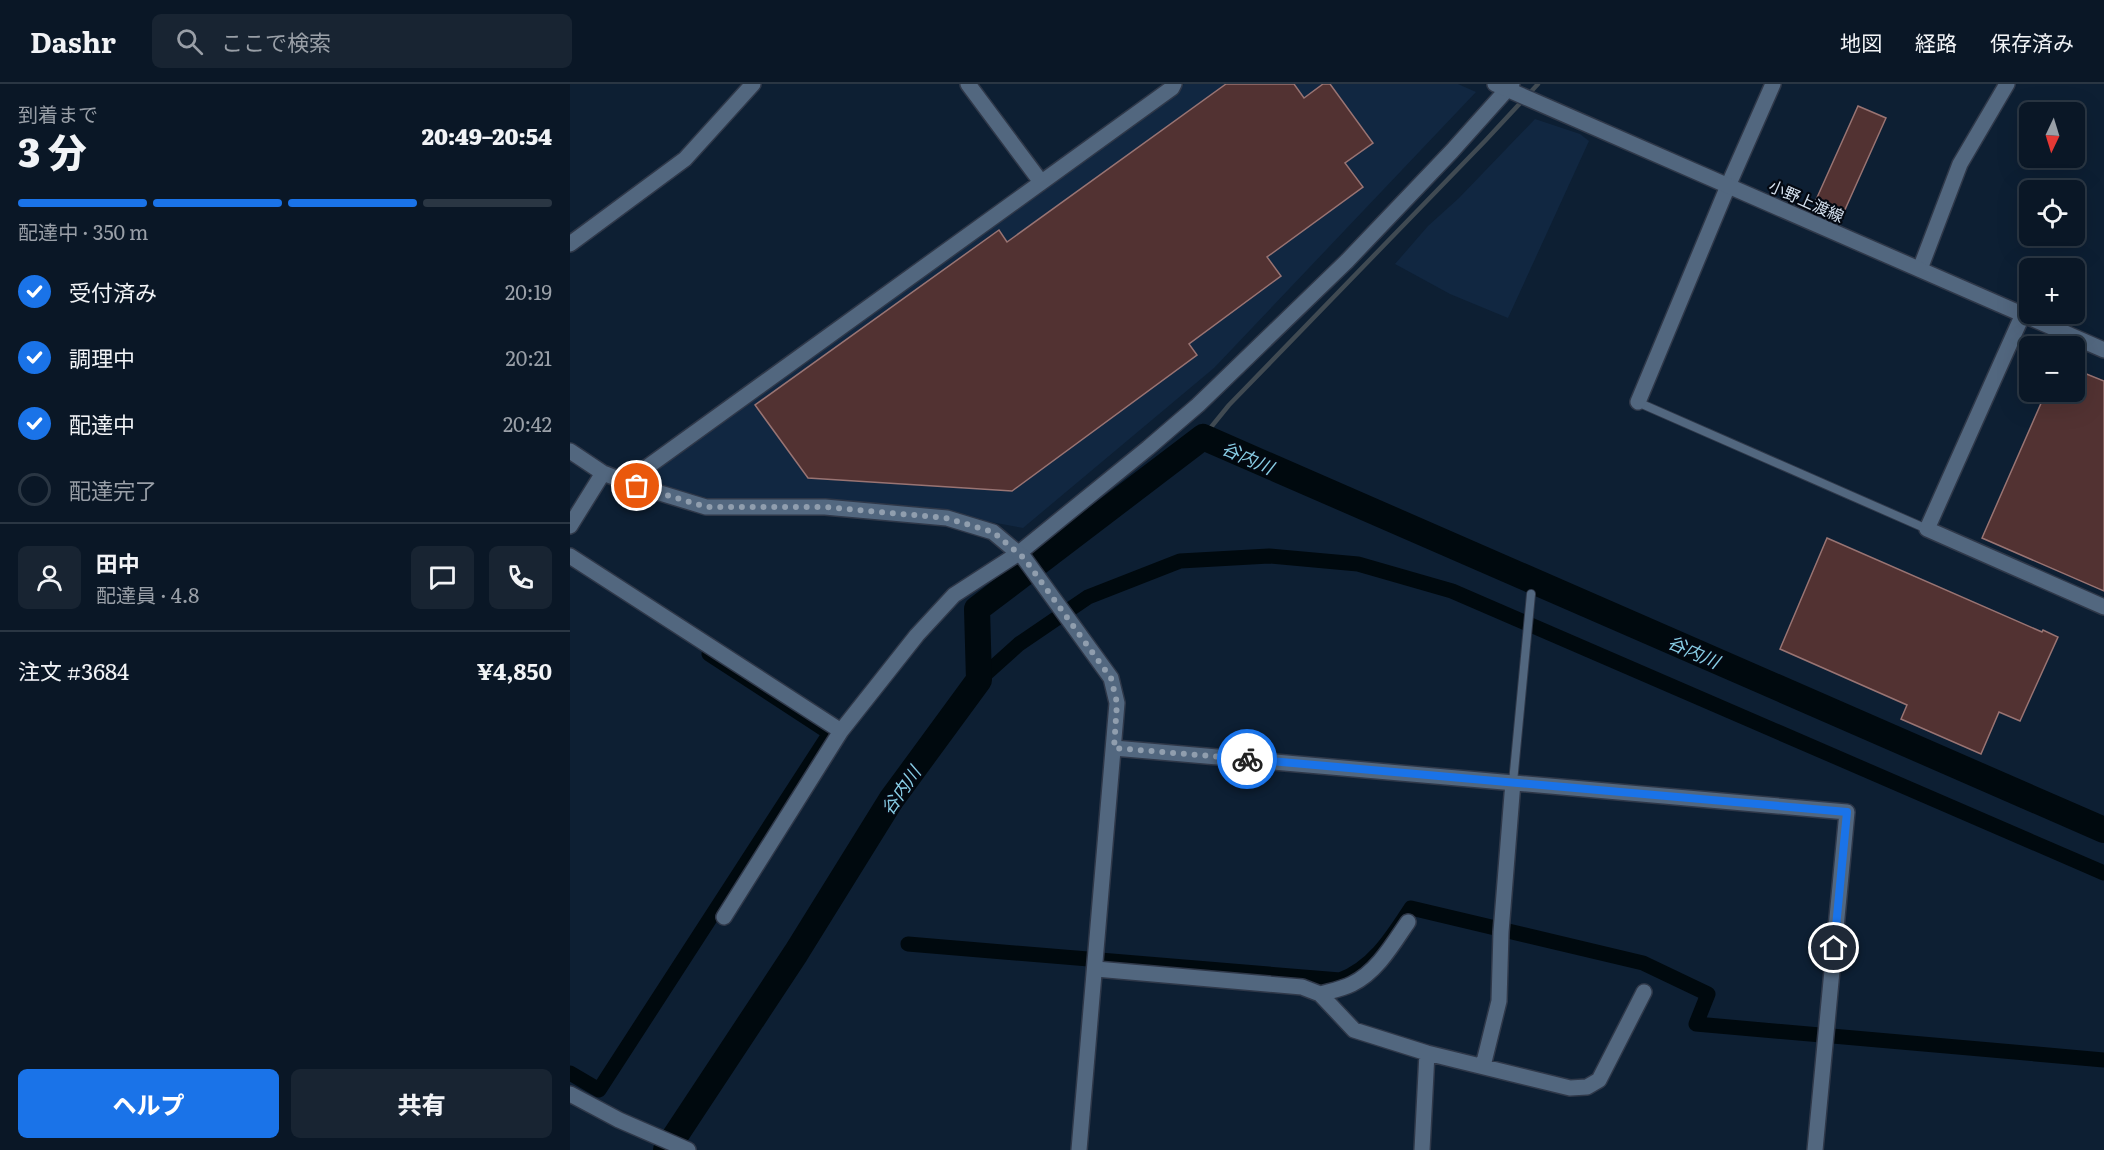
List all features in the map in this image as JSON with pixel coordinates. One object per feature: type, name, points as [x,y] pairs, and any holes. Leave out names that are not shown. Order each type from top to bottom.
[{"type":"street","points":[[570,244],[685,159],[753,84]]},
{"type":"street","points":[[968,84],[1041,182]]},
{"type":"street","points":[[637,486],[639,472],[1172,88],[1174,84]]},
{"type":"street","points":[[1636,401],[1773,84]]},
{"type":"street","points":[[1920,269],[1960,164],[2007,84]]},
{"type":"street","points":[[724,917],[841,731],[917,635],[954,595],[1022,555],[1198,405],[1347,261],[1505,86]]},
{"type":"street","name":"小野上渡線","points":[[1505,86],[1541,103],[1582,128],[1728,186],[2019,312]]},
{"type":"street","points":[[2019,323],[1927,529],[2104,607]]},
{"type":"street","name":"小野上渡線","points":[[2046,324],[2104,350]]},
{"type":"street","points":[[570,451],[603,473],[706,507],[825,507],[946,518],[993,532],[1022,555],[1111,678],[1117,703],[1079,1150]]},
{"type":"street","points":[[570,526],[603,473]]},
{"type":"street","points":[[570,556],[841,731]]},
{"type":"street","points":[[1114,748],[1847,812],[1815,1150]]},
{"type":"street","points":[[1483,1066],[1499,1001],[1501,932],[1513,782]]},
{"type":"street","points":[[1320,994],[1352,984],[1368,973],[1389,951],[1408,922]]},
{"type":"street","points":[[1096,969],[1302,987],[1320,994],[1354,1030],[1428,1053],[1570,1088],[1587,1087],[1599,1080],[1644,992]]},
{"type":"street","points":[[1422,1150],[1428,1053]]},
{"type":"street","points":[[570,1094],[620,1120],[688,1150]]},
{"type":"lane","points":[[1636,401],[1927,529]]},
{"type":"lane","points":[[1513,782],[1531,594]]},
{"type":"shaded area","points":[[1184,84],[1458,84],[1476,92],[1214,368],[1023,528],[891,504],[714,500],[657,484],[657,469]]},
{"type":"shaded area","points":[[1535,119],[1580,134],[1589,141],[1508,318],[1450,294],[1395,264],[1428,226],[1459,198]]},
{"type":"building","points":[[1226,84],[1294,84],[1304,98],[1323,84],[1330,84],[1373,143],[1345,163],[1363,187],[1267,257],[1281,276],[1189,344],[1197,355],[1012,491],[808,478],[755,405],[999,230],[1007,242]]},
{"type":"building","points":[[1858,106],[1886,118],[1843,214],[1815,202]]},
{"type":"building","points":[[2085,373],[2104,381],[2104,591],[1982,538],[2042,402],[2085,402]]},
{"type":"building","points":[[1827,538],[2058,637],[2020,721],[1999,712],[1981,754],[1901,719],[1907,705],[1780,649]]},
{"type":"waterway","points":[[1203,437],[1229,405],[1538,84]]},
{"type":"waterway","name":"谷内川","points":[[666,1150],[796,953],[891,800],[979,680],[977,609],[1203,437],[2104,830]]},
{"type":"waterway","points":[[979,680],[1019,644],[1088,597],[1180,561],[1269,556],[1358,564],[1452,591],[2104,873]]},
{"type":"waterway","points":[[570,1073],[599,1090],[830,733],[709,654]]},
{"type":"waterway","points":[[908,944],[1340,980],[1363,967],[1381,950],[1411,908],[1643,963],[1708,994],[1696,1024],[2104,1060]]},
{"type":"way so far","points":[[637,486],[706,507],[825,507],[946,518],[993,532],[1020,553],[1111,678],[1117,703],[1114,748],[1247,759]]},
{"type":"route","points":[[1247,759],[1847,812],[1834,948]]}]
